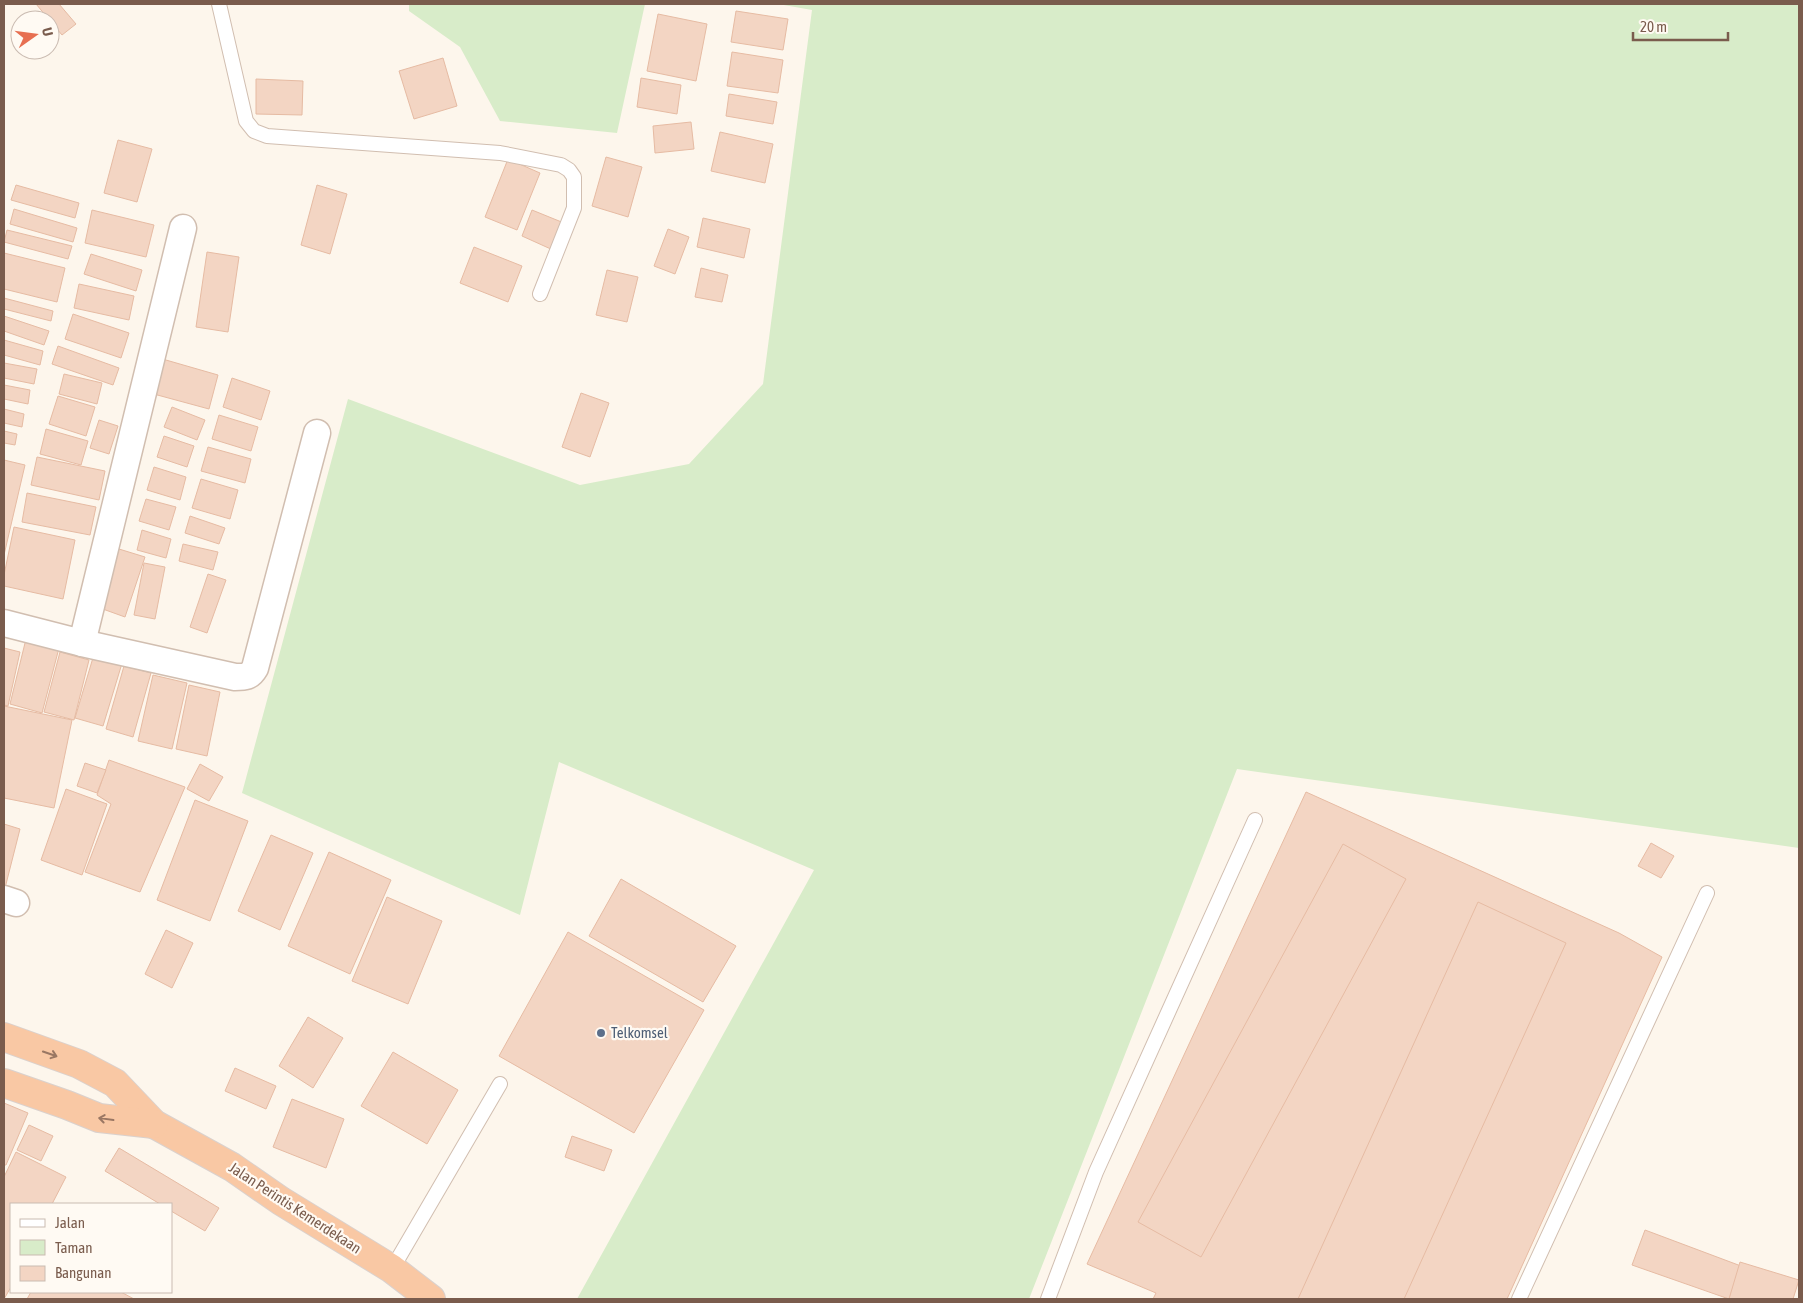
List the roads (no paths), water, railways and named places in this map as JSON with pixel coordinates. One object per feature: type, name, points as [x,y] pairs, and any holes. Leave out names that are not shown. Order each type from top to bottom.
[{"type":"highway","name":"Jalan Perintis Kemerdekaan","points":[[4,1037],[78,1064],[115,1083],[154,1124],[232,1167],[281,1201],[392,1269],[431,1299]]},
{"type":"highway","name":"Jalan Perintis Kemerdekaan","points":[[4,1083],[99,1118],[154,1124]]},
{"type":"street","points":[[82,643],[183,228]]},
{"type":"street","points":[[4,623],[82,643],[235,677],[246,677],[255,668],[317,433]]},
{"type":"lane","points":[[219,4],[246,121],[254,131],[267,136],[500,153],[550,162],[561,165],[569,170],[574,177],[574,208],[540,294]]},
{"type":"lane","points":[[1048,1299],[1096,1172],[1254,820]]},
{"type":"lane","points":[[1518,1299],[1707,893]]},
{"type":"lane","points":[[392,1269],[500,1084]]},
{"type":"place","name":"Telkomsel","points":[[601,1033]]}]
